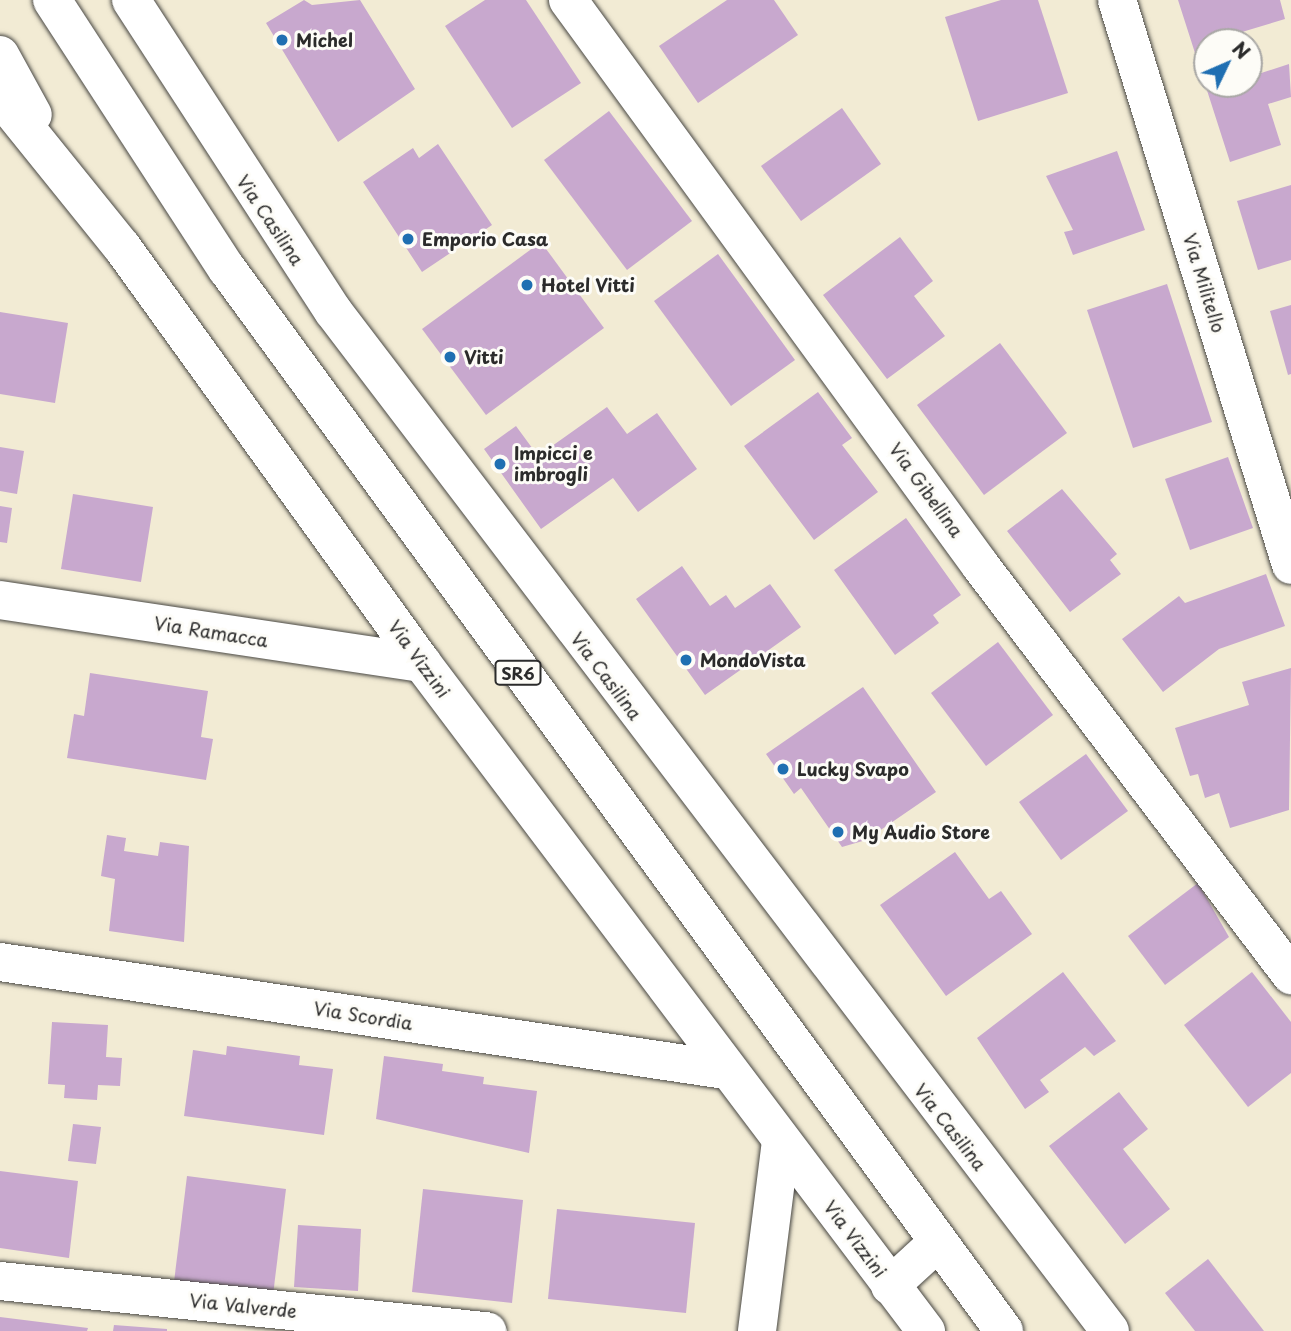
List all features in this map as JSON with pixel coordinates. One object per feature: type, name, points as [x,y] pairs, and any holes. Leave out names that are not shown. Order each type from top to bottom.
[{"type":"street","name":"SR6","points":[[52,0],[227,269],[937,1243],[1004,1331]]},
{"type":"street","name":"Via Casilina","points":[[131,0],[333,311],[1110,1331]]},
{"type":"street","name":"Via Gibellina","points":[[568,0],[980,565],[1291,975]]},
{"type":"street","name":"Via Militello","points":[[1116,0],[1291,565]]},
{"type":"street","name":"Via Vizzini","points":[[0,55],[64,172]]},
{"type":"street","name":"Via Vizzini","points":[[0,96],[64,172],[422,663],[725,1070],[890,1286],[937,1243]]},
{"type":"street","name":"Via Ramacca","points":[[0,600],[422,663]]},
{"type":"street","name":"Via Scordia","points":[[0,962],[725,1070]]},
{"type":"street","points":[[757,1331],[781,1142]]},
{"type":"street","name":"Via Valverde","points":[[0,1281],[487,1331]]},
{"type":"street","points":[[890,1286],[926,1331]]},
{"type":"building","points":[[304,0],[312,5],[360,0],[415,89],[338,142],[266,23]]},
{"type":"building","points":[[485,0],[526,0],[581,83],[512,128],[445,26]]},
{"type":"building","points":[[727,0],[774,0],[798,35],[698,103],[659,46]]},
{"type":"building","points":[[1001,0],[1038,0],[1068,93],[978,121],[945,17]]},
{"type":"building","points":[[1178,0],[1280,0],[1285,19],[1255,28],[1193,28],[1193,47]]},
{"type":"building","points":[[1289,64],[1291,97],[1268,104],[1281,145],[1230,162],[1209,98],[1263,98],[1263,72]]},
{"type":"building","points":[[842,108],[881,164],[801,221],[761,166]]},
{"type":"building","points":[[609,111],[692,221],[627,270],[544,160]]},
{"type":"building","points":[[438,144],[492,225],[422,272],[363,182],[413,148],[419,158]]},
{"type":"building","points":[[1117,151],[1145,230],[1073,255],[1064,232],[1073,230],[1046,176]]},
{"type":"building","points":[[1291,185],[1291,260],[1258,270],[1237,201]]},
{"type":"building","points":[[900,237],[933,281],[914,296],[945,336],[887,379],[823,295]]},
{"type":"building","name":"Hotel Vitti","points":[[541,242],[604,328],[486,415],[422,329]]},
{"type":"building","points":[[718,254],[795,360],[731,406],[654,301]]},
{"type":"building","points":[[1167,284],[1212,422],[1133,448],[1087,310]]},
{"type":"building","points":[[1291,305],[1291,374],[1288,375],[1270,311]]},
{"type":"building","points":[[0,312],[68,323],[55,403],[0,394]]},
{"type":"building","points":[[1000,343],[1067,433],[984,495],[917,405]]},
{"type":"building","points":[[818,392],[852,438],[842,445],[878,492],[814,540],[744,446]]},
{"type":"building","points":[[607,407],[627,434],[657,413],[697,469],[638,512],[613,478],[541,529],[484,449],[516,426],[538,456]]},
{"type":"building","points":[[0,447],[24,451],[17,494],[0,491]]},
{"type":"building","points":[[1228,457],[1253,528],[1190,550],[1165,479]]},
{"type":"building","points":[[1062,489],[1117,554],[1110,560],[1121,574],[1070,612],[1007,531]]},
{"type":"building","points":[[73,494],[153,507],[141,582],[61,569]]},
{"type":"building","points":[[0,506],[12,508],[7,543],[0,542]]},
{"type":"building","points":[[906,518],[961,595],[933,615],[939,623],[895,655],[834,570]]},
{"type":"building","points":[[682,566],[710,606],[726,595],[735,608],[770,584],[801,627],[705,695],[636,599]]},
{"type":"building","points":[[1266,574],[1285,626],[1219,649],[1163,692],[1122,639],[1179,596],[1185,603]]},
{"type":"building","points":[[998,642],[1053,715],[986,766],[931,693]]},
{"type":"building","points":[[1291,668],[1289,810],[1230,828],[1219,793],[1205,798],[1198,774],[1190,776],[1175,728],[1249,705],[1242,682]]},
{"type":"building","points":[[90,673],[208,691],[201,737],[213,739],[206,780],[67,758],[74,714],[84,716]]},
{"type":"building","points":[[863,687],[936,792],[866,840],[842,847],[801,788],[794,794],[766,754]]},
{"type":"building","points":[[1086,754],[1128,811],[1061,860],[1019,802]]},
{"type":"building","points":[[107,835],[126,838],[124,851],[158,856],[160,842],[189,846],[184,942],[109,931],[115,879],[101,876]]},
{"type":"building","points":[[955,852],[989,899],[1001,891],[1032,934],[946,996],[880,905]]},
{"type":"building","points":[[1198,883],[1229,937],[1165,985],[1128,936]]},
{"type":"building","points":[[1063,972],[1116,1041],[1094,1056],[1085,1047],[1040,1080],[1049,1092],[1025,1109],[977,1038]]},
{"type":"building","points":[[1252,972],[1291,1022],[1291,1073],[1248,1107],[1184,1025]]},
{"type":"building","points":[[52,1022],[108,1025],[106,1057],[122,1058],[120,1086],[98,1085],[97,1100],[64,1098],[65,1085],[48,1084]]},
{"type":"building","points":[[227,1046],[300,1056],[299,1065],[333,1069],[324,1135],[184,1116],[193,1050],[226,1055]]},
{"type":"building","points":[[384,1056],[443,1064],[442,1071],[484,1077],[483,1084],[537,1091],[529,1153],[376,1119]]},
{"type":"building","points":[[1119,1092],[1148,1129],[1123,1149],[1170,1209],[1125,1244],[1049,1146]]},
{"type":"building","points":[[73,1124],[101,1127],[96,1164],[68,1161]]},
{"type":"building","points":[[0,1171],[78,1181],[69,1258],[0,1248]]},
{"type":"building","points":[[187,1176],[286,1189],[273,1295],[174,1282]]},
{"type":"building","points":[[423,1189],[523,1200],[512,1303],[412,1292]]},
{"type":"building","points":[[557,1209],[695,1223],[686,1313],[548,1299]]},
{"type":"building","points":[[298,1225],[361,1229],[358,1291],[294,1287]]},
{"type":"building","points":[[1208,1259],[1264,1331],[1195,1331],[1165,1293]]},
{"type":"building","points":[[0,1317],[88,1328],[87,1331],[0,1331]]},
{"type":"building","points":[[114,1325],[167,1329],[167,1331],[113,1331]]},
{"type":"place","name":"Michel","points":[[282,40]]},
{"type":"place","name":"Emporio Casa","points":[[408,239]]},
{"type":"place","name":"Hotel Vitti","points":[[527,285]]},
{"type":"place","name":"Vitti","points":[[450,357]]},
{"type":"place","name":"Impicci e imbrogli","points":[[500,464]]},
{"type":"place","name":"MondoVista","points":[[686,660]]},
{"type":"place","name":"Lucky Svapo","points":[[783,769]]},
{"type":"place","name":"My Audio Store","points":[[838,832]]}]
